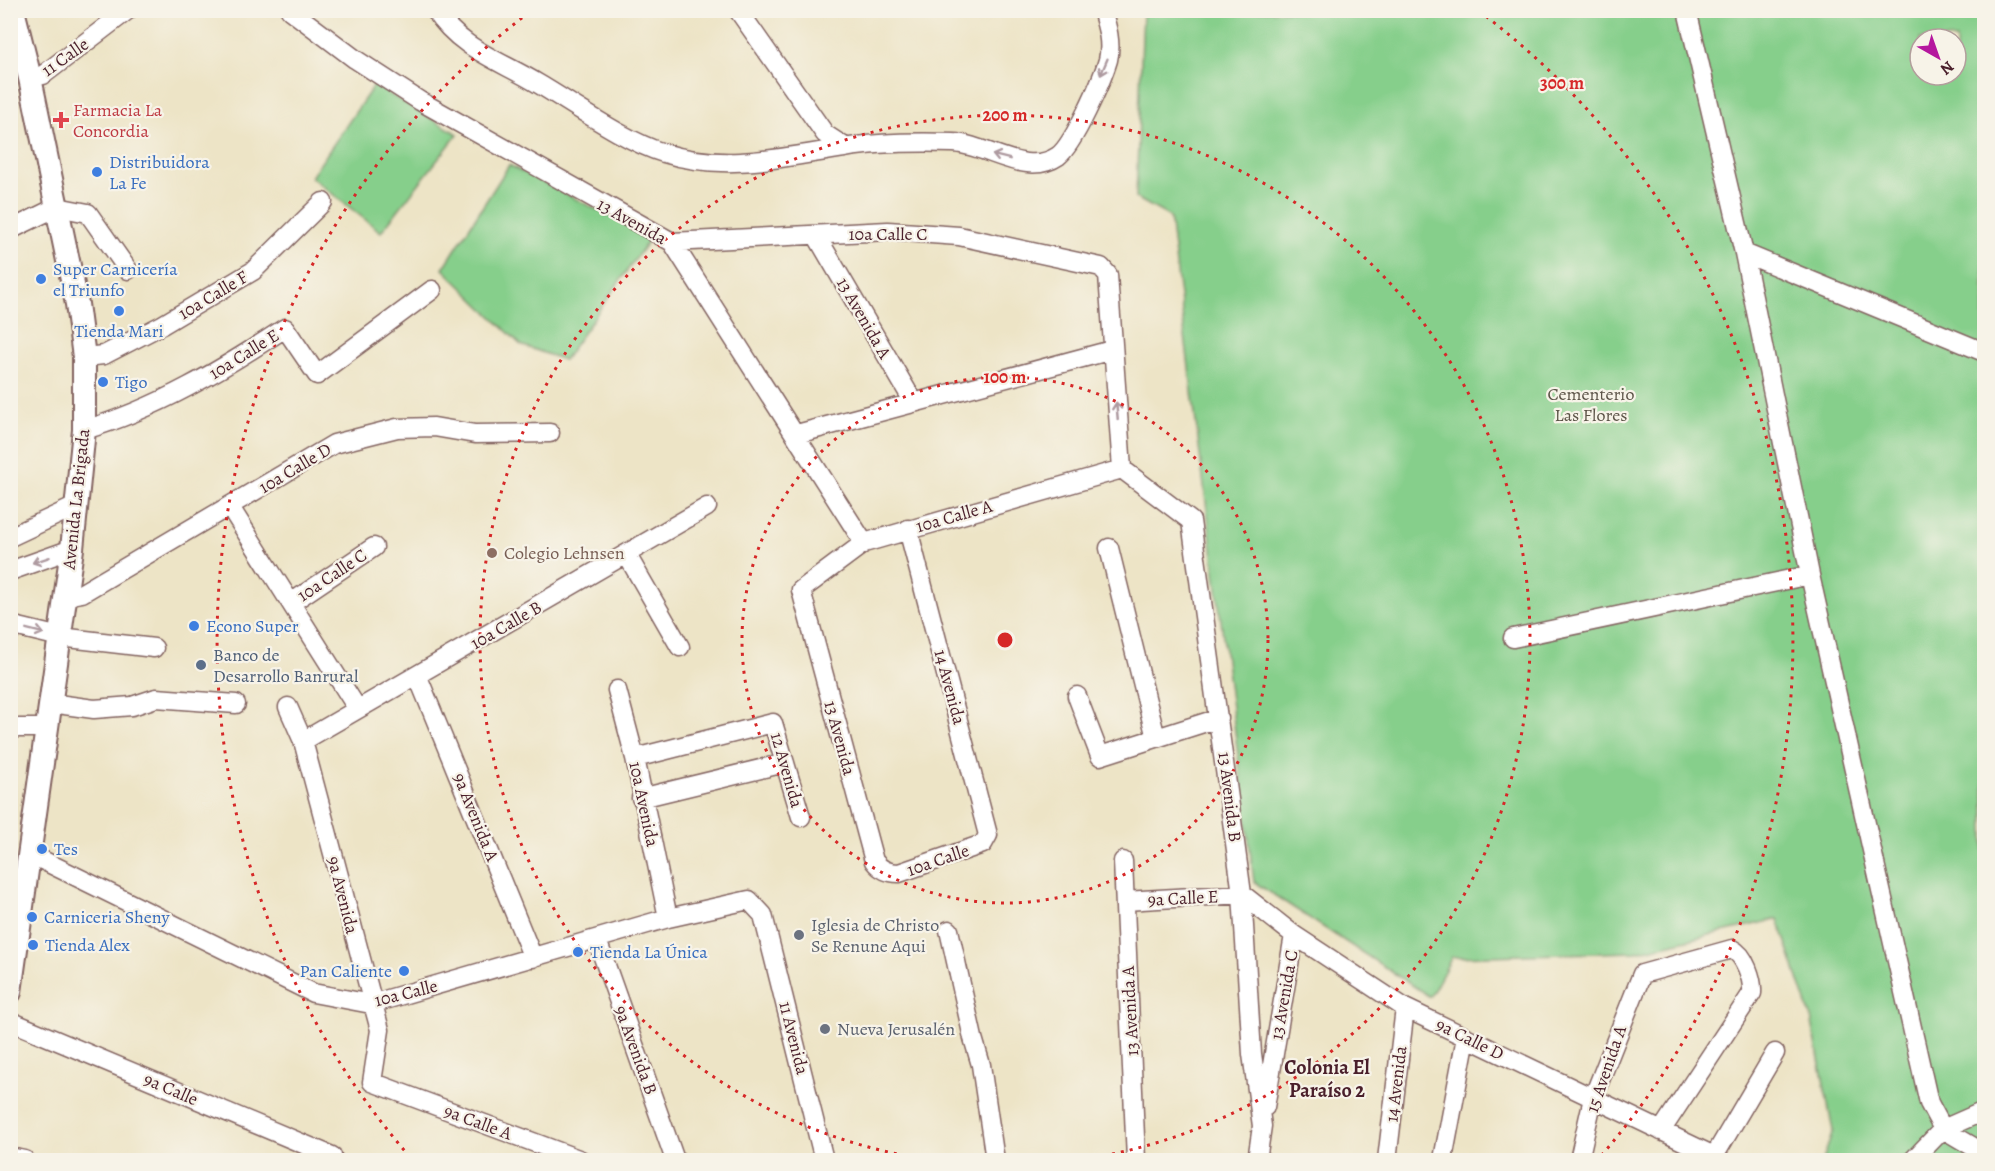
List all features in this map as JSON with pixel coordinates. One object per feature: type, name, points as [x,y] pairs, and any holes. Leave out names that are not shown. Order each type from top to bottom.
[{"type":"main road","name":"Avenida La Brigada","points":[[10,992],[15,920],[28,853],[66,596],[84,430],[84,357],[77,304],[30,78],[13,10]]},
{"type":"street","name":"11 Calle","points":[[30,78],[43,75],[128,10]]},
{"type":"street","name":"13 Avenida","points":[[290,10],[355,59],[420,101],[672,242],[797,434],[864,543]]},
{"type":"street","points":[[435,10],[460,40],[610,126],[662,153],[702,163],[752,162],[799,157],[845,147],[956,143],[1034,164],[1057,156],[1072,140],[1108,58],[1109,33],[1102,10]]},
{"type":"street","points":[[738,10],[825,134],[845,147]]},
{"type":"street","points":[[1687,10],[1744,253],[1810,576],[1929,1103],[1943,1129],[1978,1154]]},
{"type":"street","name":"10a Calle F","points":[[84,357],[104,355],[162,325],[253,271],[322,202]]},
{"type":"street","points":[[10,230],[57,207],[88,213],[128,270]]},
{"type":"street","name":"10a Calle C","points":[[672,242],[888,231],[941,234],[1101,267],[1108,275],[1112,350]]},
{"type":"street","name":"13 Avenida A","points":[[816,235],[913,401]]},
{"type":"street","points":[[1744,253],[1984,352]]},
{"type":"street","name":"10a Calle E","points":[[84,430],[111,422],[218,372],[285,328],[317,375],[432,290]]},
{"type":"street","points":[[797,434],[913,401],[1112,350],[1122,469]]},
{"type":"street","name":"10a Calle D","points":[[66,596],[82,593],[334,444],[397,428],[434,427],[475,434],[550,433]]},
{"type":"street","name":"10a Calle A","points":[[801,593],[804,587],[864,543],[1122,469]]},
{"type":"street","name":"13 Avenida B","points":[[1122,469],[1190,519],[1242,894],[1252,1054],[1262,1125],[1257,1161]]},
{"type":"street","points":[[10,537],[76,506]]},
{"type":"street","points":[[230,507],[357,708]]},
{"type":"street","name":"10a Calle B","points":[[303,741],[707,507]]},
{"type":"street","name":"14 Avenida","points":[[908,529],[988,834],[983,844]]},
{"type":"street","name":"10a Calle C","points":[[291,603],[374,547]]},
{"type":"street","points":[[1109,548],[1156,738]]},
{"type":"street","points":[[10,571],[72,549]]},
{"type":"street","points":[[627,555],[680,647]]},
{"type":"street","points":[[1513,638],[1810,576]]},
{"type":"street","name":"13 Avenida","points":[[801,593],[874,861],[884,871],[892,873]]},
{"type":"street","points":[[10,625],[60,637],[154,648]]},
{"type":"street","name":"9a Avenida A","points":[[418,676],[533,958]]},
{"type":"street","name":"10a Avenida","points":[[617,690],[635,758],[641,798],[668,918]]},
{"type":"street","points":[[1077,696],[1100,756],[1219,718]]},
{"type":"street","points":[[50,703],[94,709],[132,706],[156,698],[236,704]]},
{"type":"street","name":"9a Avenida","points":[[288,707],[303,741],[380,1033],[370,1079],[374,1084]]},
{"type":"street","name":"12 Avenida","points":[[635,758],[774,724],[801,817]]},
{"type":"street","points":[[10,728],[46,728]]},
{"type":"street","points":[[641,798],[785,763]]},
{"type":"street","name":"10a Calle","points":[[892,873],[899,873],[983,844]]},
{"type":"street","name":"10a Calle","points":[[28,853],[314,993],[371,1004],[668,918],[749,900],[763,915]]},
{"type":"street","name":"13 Avenida A","points":[[1123,861],[1136,1161]]},
{"type":"street","name":"9a Calle E","points":[[1125,901],[1242,894]]},
{"type":"street","name":"9a Calle D","points":[[1242,894],[1294,935],[1405,1008],[1661,1131],[1713,1159]]},
{"type":"street","name":"11 Avenida","points":[[763,915],[824,1161]]},
{"type":"street","points":[[949,930],[972,1038],[981,1065],[995,1161]]},
{"type":"street","name":"13 Avenida C","points":[[1262,1125],[1294,935]]},
{"type":"street","name":"9a Avenida B","points":[[597,940],[675,1161]]},
{"type":"street","name":"15 Avenida A","points":[[1579,1161],[1593,1098],[1638,979],[1646,971],[1732,949],[1739,953],[1753,986],[1752,993],[1661,1131]]},
{"type":"street","name":"14 Avenida","points":[[1387,1161],[1405,1008]]},
{"type":"street","name":"9a Calle","points":[[10,1021],[332,1156]]},
{"type":"street","points":[[1444,1154],[1466,1037]]},
{"type":"street","points":[[1713,1159],[1775,1053]]},
{"type":"street","name":"9a Calle A","points":[[374,1084],[581,1161]]},
{"type":"street","points":[[1912,1161],[1943,1129],[1984,1111]]},
{"type":"street","points":[[10,1157],[25,1161]]},
{"type":"green space","name":"Cementerio Las Flores","points":[[1143,11],[1984,11],[1984,1160],[1823,1160],[1833,1131],[1811,1017],[1778,919],[1636,952],[1452,957],[1430,997],[1254,882],[1170,217],[1136,198]]},
{"type":"green space","points":[[374,85],[458,134],[381,232],[311,177]]},
{"type":"green space","points":[[509,165],[651,237],[564,360],[521,345],[443,269]]},
{"type":"place","name":"Farmacia La Concordia","points":[[61,120]]},
{"type":"place","name":"Distribuidora La Fe","points":[[97,172]]},
{"type":"place","name":"Super Carnicería el Triunfo","points":[[41,279]]},
{"type":"place","name":"Tienda Mari","points":[[119,311]]},
{"type":"place","name":"Tigo","points":[[103,382]]},
{"type":"place","name":"Colegio Lehnsen","points":[[492,553]]},
{"type":"place","name":"Econo Super","points":[[194,626]]},
{"type":"place","name":"Banco de Desarrollo Banrural","points":[[201,665]]},
{"type":"place","name":"Tes","points":[[42,849]]},
{"type":"place","name":"Carniceria Sheny","points":[[32,917]]},
{"type":"place","name":"Iglesia de Christo Se Renune Aqui","points":[[799,935]]},
{"type":"place","name":"Tienda Alex","points":[[33,945]]},
{"type":"place","name":"Tienda La Única","points":[[578,952]]},
{"type":"place","name":"Pan Caliente","points":[[404,971]]},
{"type":"place","name":"Nueva Jerusalén","points":[[825,1029]]},
{"type":"district","name":"Colonia El Paraíso 2","points":[[1327,1078]]}]
